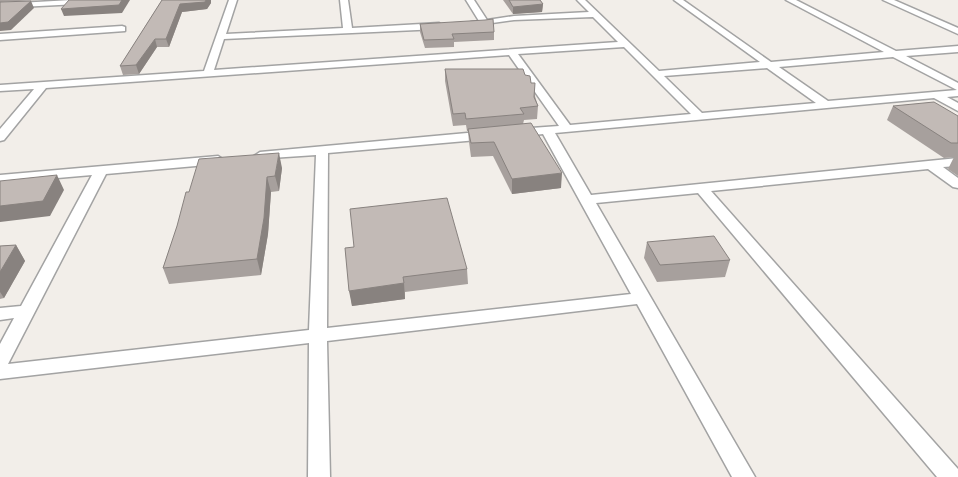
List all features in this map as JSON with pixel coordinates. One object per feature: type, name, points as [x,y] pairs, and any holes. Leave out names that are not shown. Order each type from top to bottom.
[{"type":"street","points":[[0,6],[118,0]]},
{"type":"street","points":[[208,73],[233,0]]},
{"type":"street","points":[[344,0],[348,31]]},
{"type":"street","points":[[470,0],[485,23]]},
{"type":"street","points":[[581,0],[699,116]]},
{"type":"street","points":[[678,0],[826,105]]},
{"type":"street","points":[[790,0],[958,87]]},
{"type":"street","points":[[887,0],[958,31]]},
{"type":"street","points":[[467,24],[514,18],[595,14]]},
{"type":"street","points":[[220,37],[448,25]]},
{"type":"street","points":[[0,36],[122,29]]},
{"type":"street","points":[[0,88],[626,44]]},
{"type":"street","points":[[656,74],[958,49]]},
{"type":"street","points":[[512,52],[566,128]]},
{"type":"street","points":[[0,136],[43,85]]},
{"type":"street","points":[[245,157],[958,93]]},
{"type":"street","points":[[936,95],[958,108]]},
{"type":"street","points":[[547,130],[744,477]]},
{"type":"street","points":[[320,477],[318,335],[322,150]]},
{"type":"street","points":[[0,180],[226,159]]},
{"type":"street","points":[[586,200],[958,162]]},
{"type":"street","points":[[930,165],[958,184]]},
{"type":"street","points":[[0,361],[101,170]]},
{"type":"street","points":[[702,189],[951,477]]},
{"type":"street","points":[[0,372],[642,298]]},
{"type":"street","points":[[0,314],[26,311]]},
{"type":"building","points":[[69,0],[122,0],[119,5],[61,9]]},
{"type":"building","points":[[162,0],[206,0],[205,2],[180,4],[166,39],[155,39],[136,65],[120,66]]},
{"type":"building","points":[[509,0],[540,0],[543,4],[513,7]]},
{"type":"building","points":[[31,1],[8,22],[0,23],[0,2]]},
{"type":"building","points":[[493,19],[494,32],[452,34],[454,39],[424,40],[420,24],[485,20]]},
{"type":"building","points":[[445,69],[523,69],[525,75],[530,76],[531,83],[535,83],[534,97],[538,106],[520,108],[524,114],[466,119],[465,113],[453,114]]},
{"type":"building","points":[[934,102],[958,116],[958,143],[951,143],[893,106]]},
{"type":"building","points":[[531,123],[562,173],[512,179],[494,142],[471,143],[468,129]]},
{"type":"building","points":[[279,153],[275,176],[267,177],[264,218],[257,259],[163,268],[186,192],[189,192],[199,159]]},
{"type":"building","points":[[57,175],[43,201],[0,206],[0,181]]},
{"type":"building","points":[[447,198],[467,269],[403,277],[404,283],[349,291],[345,248],[354,247],[350,209]]},
{"type":"building","points":[[714,236],[730,260],[660,265],[647,242]]},
{"type":"building","points":[[16,245],[0,272],[0,246]]}]
